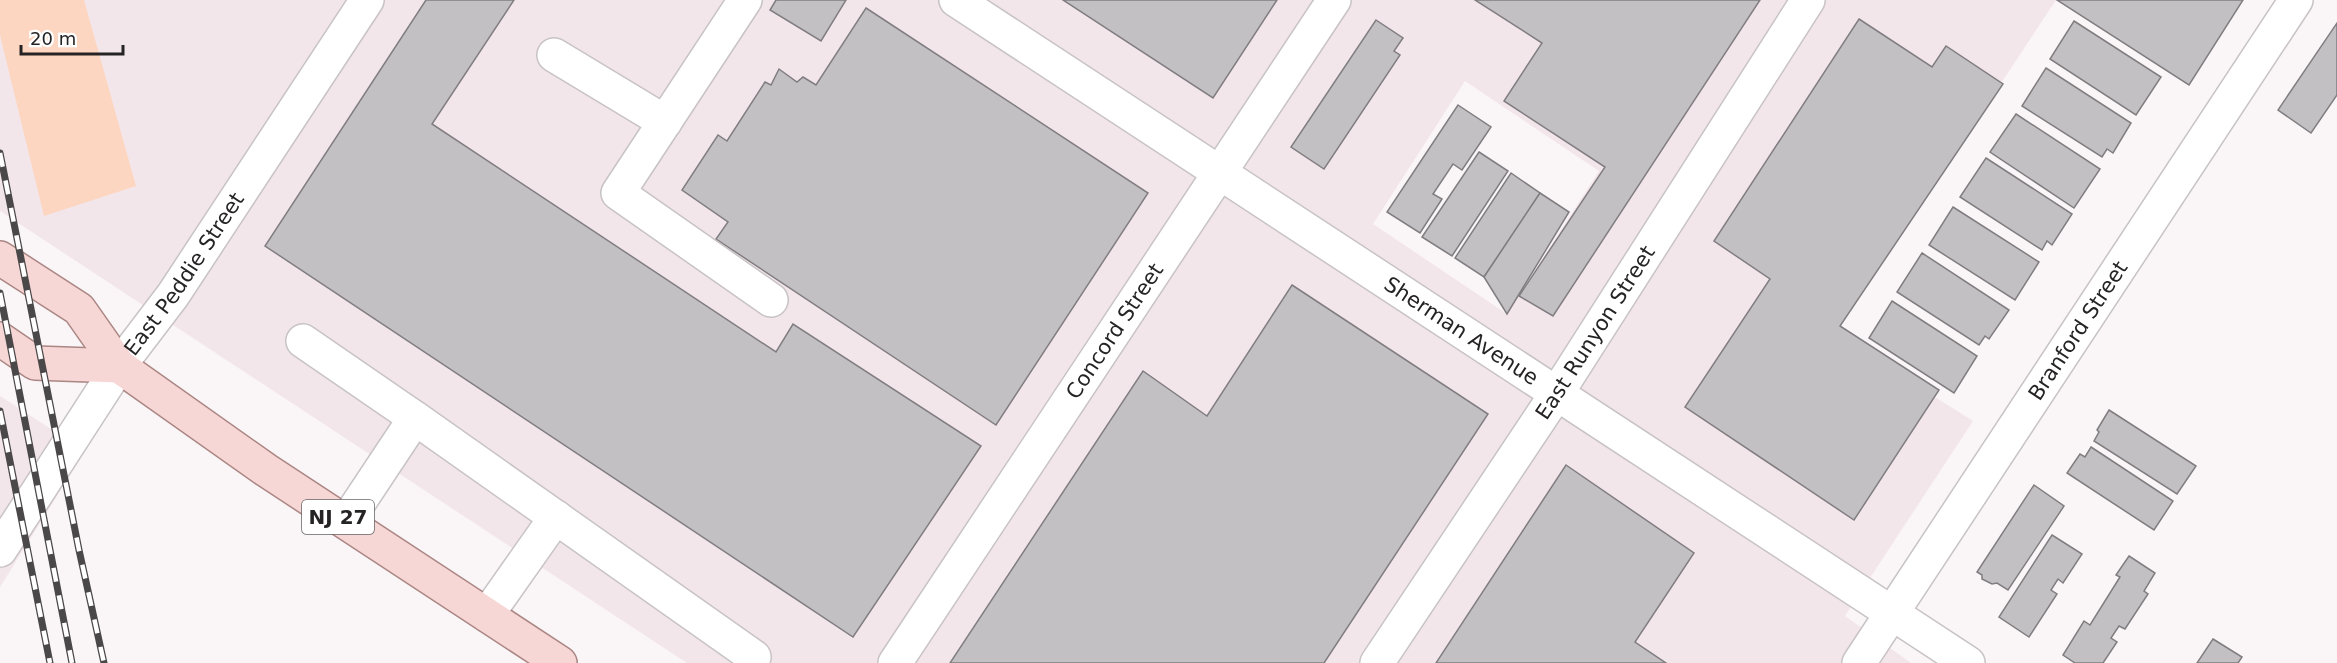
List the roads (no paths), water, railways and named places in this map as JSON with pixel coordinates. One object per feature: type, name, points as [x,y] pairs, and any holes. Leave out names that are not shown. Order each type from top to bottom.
[{"type":"main road","name":"NJ 27","points":[[0,258],[79,309],[119,366],[267,470],[560,663]]},
{"type":"main road","points":[[0,339],[35,363],[119,366]]},
{"type":"street","name":"East Peddie Street","points":[[0,550],[119,366],[173,295],[367,0]]},
{"type":"street","points":[[745,0],[618,193],[771,300]]},
{"type":"street","name":"Sherman Avenue","points":[[956,0],[1968,663]]},
{"type":"street","name":"Concord Street","points":[[895,663],[1334,0]]},
{"type":"street","name":"East Runyon Street","points":[[1377,663],[1557,393],[1808,0]]},
{"type":"street","name":"Branford Street","points":[[1859,663],[2296,0]]},
{"type":"street","points":[[554,55],[665,122]]},
{"type":"street","points":[[303,341],[754,657],[750,663]]},
{"type":"street","points":[[346,522],[415,418]]},
{"type":"street","points":[[487,615],[556,517]]},
{"type":"railway","points":[[0,153],[79,550],[104,663]]},
{"type":"railway","points":[[0,293],[72,663]]},
{"type":"railway","points":[[0,411],[50,663]]}]
